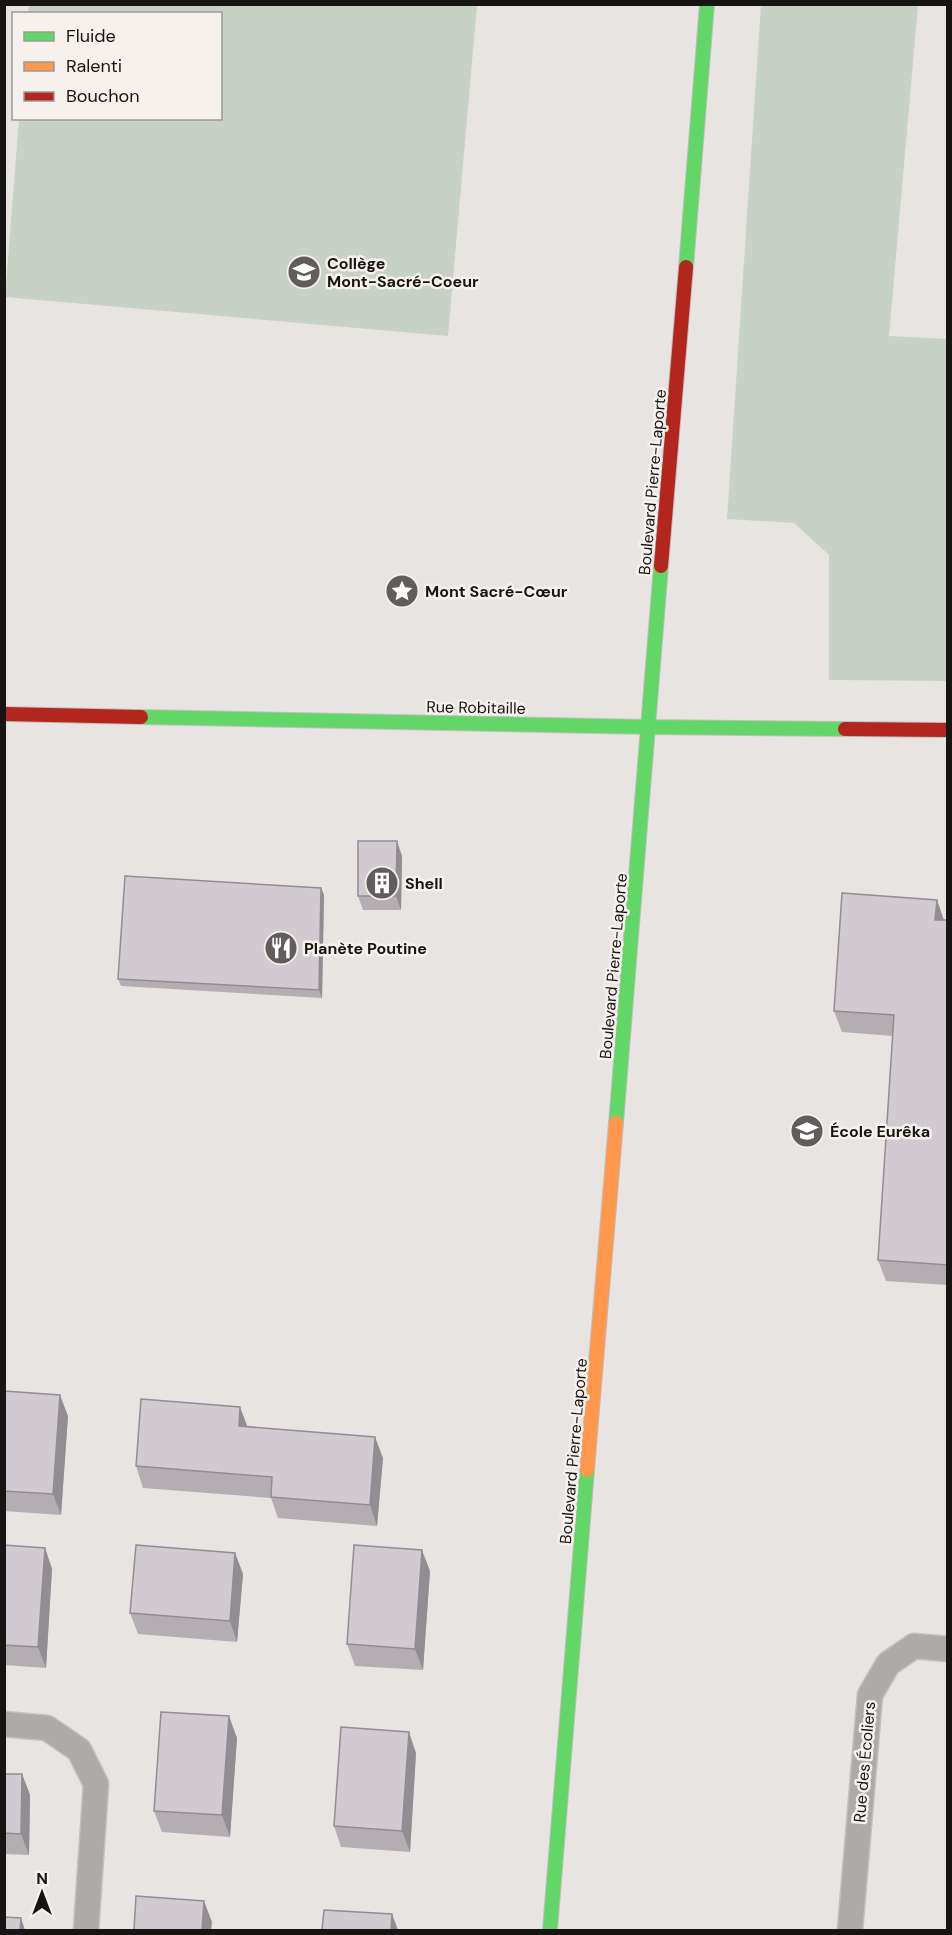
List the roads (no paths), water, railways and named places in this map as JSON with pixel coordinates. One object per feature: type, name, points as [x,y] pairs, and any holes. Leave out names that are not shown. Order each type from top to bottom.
[{"type":"main road","name":"Boulevard Pierre-Laporte","points":[[550,1930],[707,4]]},
{"type":"main road","name":"Rue Robitaille","points":[[4,714],[649,727],[948,730]]},
{"type":"street","name":"Rue des Écoliers","points":[[850,1930],[870,1695],[888,1664],[914,1646],[948,1649]]},
{"type":"street","points":[[4,1724],[47,1728],[79,1750],[96,1784],[86,1930]]},
{"type":"place","name":"Collège Mont-Sacré-Coeur","points":[[304,272]]},
{"type":"place","name":"Mont Sacré-Cœur","points":[[402,591]]},
{"type":"place","name":"Shell","points":[[382,883]]},
{"type":"place","name":"Planète Poutine","points":[[281,948]]},
{"type":"place","name":"École Eurêka","points":[[807,1131]]}]
